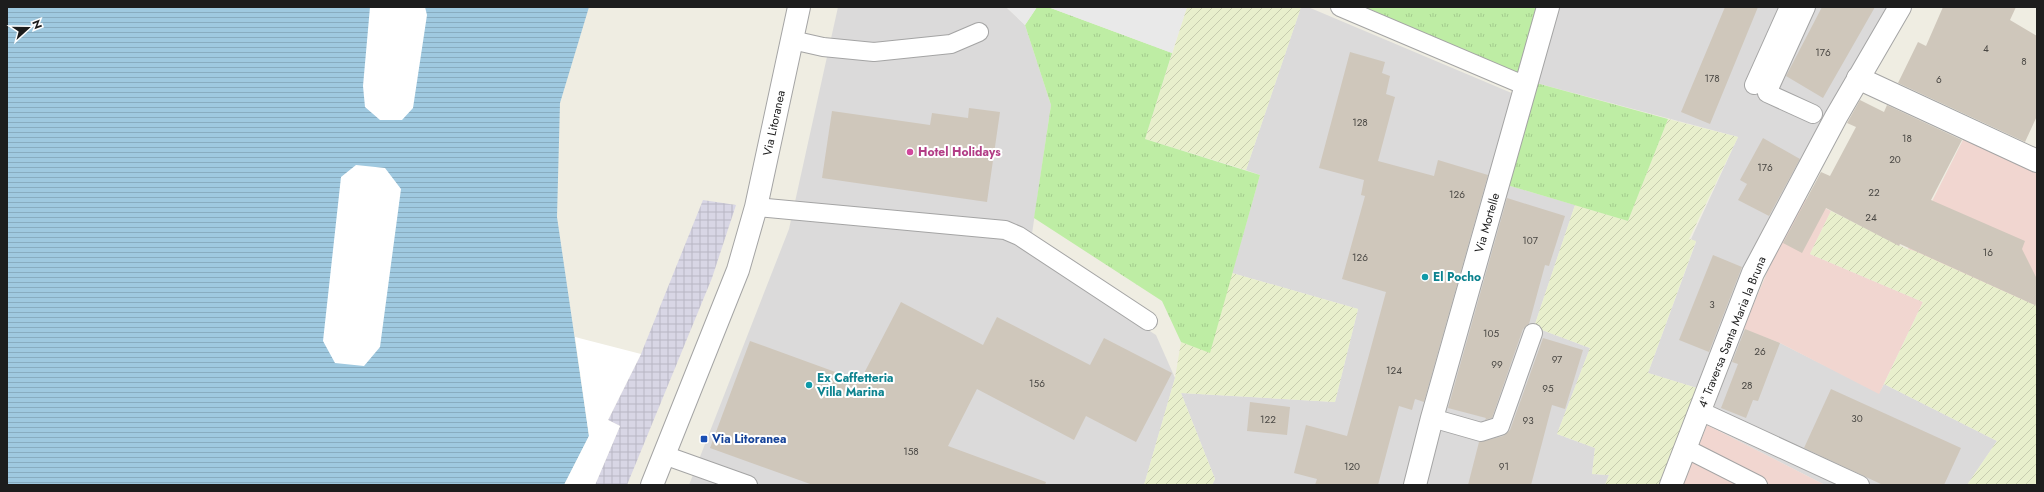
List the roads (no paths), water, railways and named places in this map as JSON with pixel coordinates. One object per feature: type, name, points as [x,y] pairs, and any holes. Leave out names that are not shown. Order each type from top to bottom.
[{"type":"street","name":"Via Litoranea","points":[[652,485],[738,270],[756,207],[799,7]]},
{"type":"street","name":"Via Mortelle","points":[[1415,485],[1432,418],[1548,7]]},
{"type":"street","name":"4ª Traversa Santa Maria la Bruna","points":[[1672,485],[1753,273],[1858,78],[1900,7]]},
{"type":"street","points":[[1858,78],[2037,161]]},
{"type":"lane","points":[[1340,7],[1526,86]]},
{"type":"lane","points":[[1754,85],[1789,7]]},
{"type":"lane","points":[[1806,7],[1767,92],[1813,114]]},
{"type":"lane","points":[[792,40],[823,47],[874,52],[951,44],[979,32]]},
{"type":"lane","points":[[756,207],[1005,230],[1019,236],[1148,321]]},
{"type":"lane","points":[[1432,418],[1481,432],[1500,426],[1533,333]]},
{"type":"lane","points":[[1700,411],[1860,485]]},
{"type":"lane","points":[[1685,448],[1758,485]]},
{"type":"lane","points":[[664,455],[748,485]]},
{"type":"water","points":[[7,7],[589,7],[560,103],[557,217],[589,436],[564,485],[7,485]]},
{"type":"place","name":"Hotel Holidays","points":[[910,152]]},
{"type":"place","name":"El Pocho","points":[[1425,277]]},
{"type":"place","name":"Ex Caffetteria Villa Marina","points":[[809,385]]},
{"type":"place","name":"Via Litoranea","points":[[704,439]]}]
